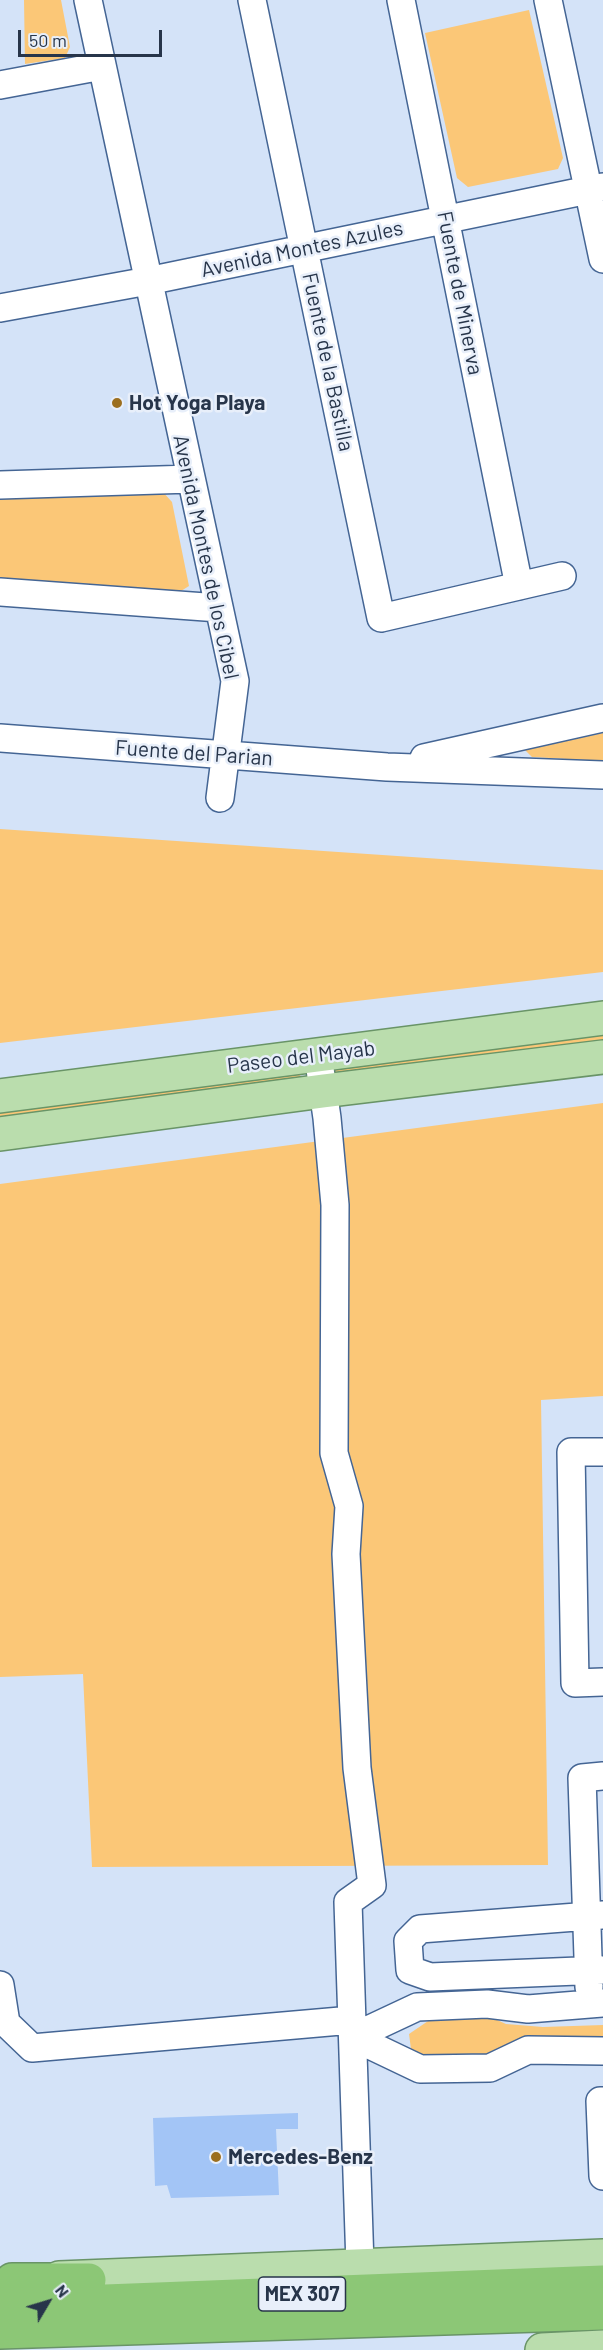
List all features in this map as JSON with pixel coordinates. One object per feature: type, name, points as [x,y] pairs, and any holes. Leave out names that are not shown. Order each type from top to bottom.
[{"type":"highway","points":[[4,2288],[198,2280],[433,2277],[504,2286]]},
{"type":"highway","name":"MEX 307","points":[[4,2288],[504,2286],[603,2282]]},
{"type":"highway","name":"MEX 307","points":[[0,2332],[603,2313]]},
{"type":"highway","points":[[54,2350],[432,2331],[534,2315]]},
{"type":"main road","name":"Paseo del Mayab","points":[[0,1096],[603,1018]]},
{"type":"main road","name":"Paseo del Mayab","points":[[0,1134],[324,1091],[603,1058]]},
{"type":"main road","points":[[4,2288],[360,2265],[603,2256]]},
{"type":"main road","points":[[542,2350],[603,2347]]},
{"type":"street","name":"Avenida Montes de los Cibel","points":[[88,0],[235,681],[220,798]]},
{"type":"street","name":"Fuente de la Bastilla","points":[[252,0],[381,618],[519,586]]},
{"type":"street","name":"Fuente de Minerva","points":[[401,0],[519,586]]},
{"type":"street","points":[[548,0],[596,188],[603,260]]},
{"type":"street","points":[[0,85],[102,66]]},
{"type":"street","name":"Avenida Montes Azules","points":[[0,308],[148,281],[596,188]]},
{"type":"street","points":[[0,485],[191,479]]},
{"type":"street","points":[[519,586],[562,576]]},
{"type":"street","points":[[0,592],[219,608]]},
{"type":"street","name":"Fuente del Parian","points":[[387,766],[603,718]]},
{"type":"street","name":"Fuente del Parian","points":[[0,738],[387,766],[603,775]]},
{"type":"street","points":[[318,1055],[324,1091],[335,1205],[333,1453],[350,1506],[346,1554],[357,1768],[372,1885],[348,1902],[360,2265]]},
{"type":"street","points":[[603,1452],[571,1452],[575,1683],[603,1682]]},
{"type":"street","points":[[0,1985],[6,2023],[32,2048],[352,2028],[417,2007],[487,2004],[528,2009],[596,2003],[595,1915],[582,1778],[603,1776]]},
{"type":"street","points":[[595,1915],[420,1929],[408,1941],[410,1970],[430,1977],[596,1971]]},
{"type":"street","points":[[352,2028],[420,2069],[490,2068],[528,2050],[603,2051]]},
{"type":"street","points":[[603,2101],[600,2101],[603,2176]]},
{"type":"shaded area","points":[[24,0],[61,0],[70,47],[65,58],[25,64]]},
{"type":"shaded area","points":[[529,10],[563,158],[558,169],[468,187],[457,178],[425,33]]},
{"type":"shaded area","points":[[162,491],[172,502],[189,586],[181,591],[0,581],[0,497]]},
{"type":"shaded area","points":[[603,733],[603,761],[532,757],[525,750]]},
{"type":"shaded area","points":[[0,829],[603,870],[603,972],[0,1043]]},
{"type":"shaded area","points":[[603,1031],[603,1042],[332,1078],[329,1067]]},
{"type":"shaded area","points":[[296,1072],[302,1077],[298,1081],[0,1120],[0,1111]]},
{"type":"shaded area","points":[[603,1103],[603,1396],[541,1400],[548,1865],[92,1867],[83,1674],[0,1677],[0,1184]]},
{"type":"shaded area","points":[[486,2015],[506,2024],[543,2027],[603,2025],[603,2038],[488,2061],[434,2063],[411,2049],[409,2034],[434,2017]]},
{"type":"building","name":"Mercedes-Benz","points":[[298,2113],[298,2129],[276,2129],[279,2195],[171,2198],[167,2185],[155,2186],[153,2118]]},
{"type":"place","name":"Hot Yoga Playa","points":[[117,403]]},
{"type":"place","name":"Mercedes-Benz","points":[[216,2157]]}]
